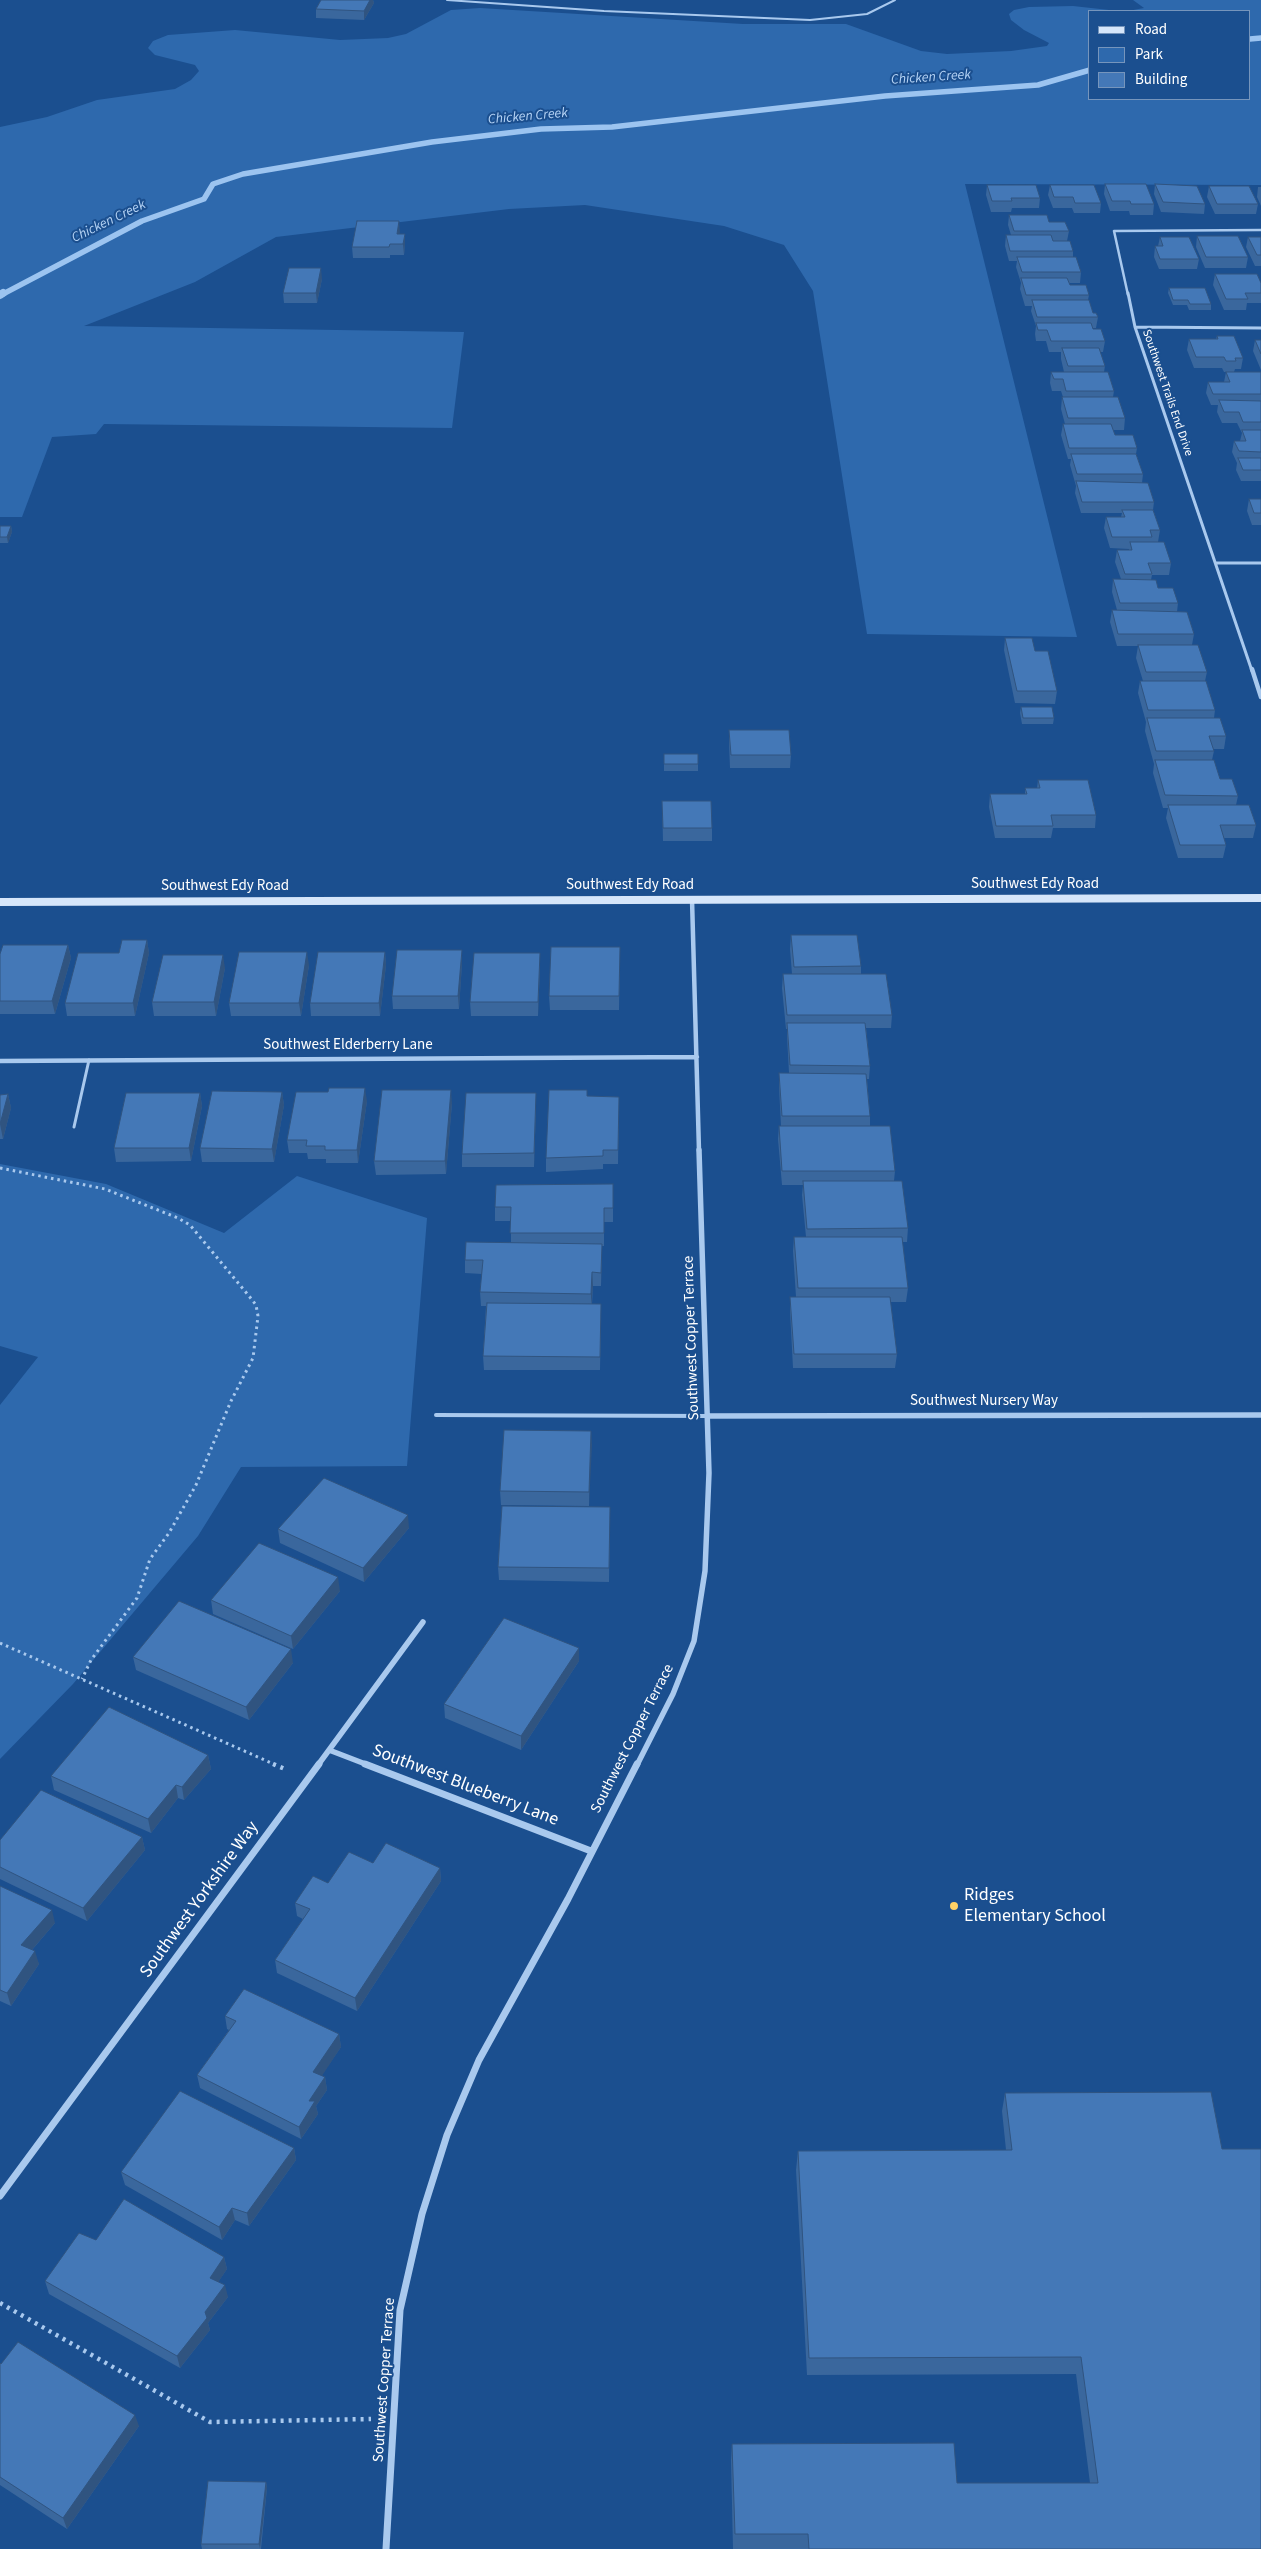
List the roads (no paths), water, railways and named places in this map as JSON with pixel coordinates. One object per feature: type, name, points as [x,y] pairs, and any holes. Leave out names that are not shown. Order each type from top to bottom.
[{"type":"main road","name":"Southwest Edy Road","points":[[0,902],[1261,898]]},
{"type":"street","name":"Southwest Trails End Drive","points":[[1261,230],[1114,231],[1135,327],[1261,697]]},
{"type":"street","points":[[1135,327],[1261,328]]},
{"type":"street","points":[[1216,563],[1261,563]]},
{"type":"street","name":"Southwest Copper Terrace","points":[[386,2549],[400,2310],[422,2214],[447,2135],[479,2060],[568,1899],[591,1850],[673,1694],[694,1641],[704,1583],[707,1540],[708,1416],[692,899]]},
{"type":"street","name":"Southwest Elderberry Lane","points":[[0,1061],[697,1057]]},
{"type":"street","name":"Southwest Nursery Way","points":[[708,1416],[1261,1415]]},
{"type":"street","name":"Southwest Yorkshire Way","points":[[0,2196],[423,1622]]},
{"type":"street","name":"Southwest Blueberry Lane","points":[[329,1750],[591,1850]]},
{"type":"lane","points":[[447,0],[534,7],[784,20],[846,18],[867,14],[895,0]]},
{"type":"lane","points":[[74,1127],[89,1060]]},
{"type":"lane","points":[[436,1415],[708,1416]]},
{"type":"waterway","name":"Chicken Creek","points":[[1251,39],[1261,38]]},
{"type":"waterway","name":"Chicken Creek","points":[[1,295],[142,221],[204,199],[213,184],[243,174],[432,142],[541,129],[612,127],[885,96],[1038,85],[1088,71]]},
{"type":"place","name":"Ridges Elementary School","points":[[954,1906]]}]
